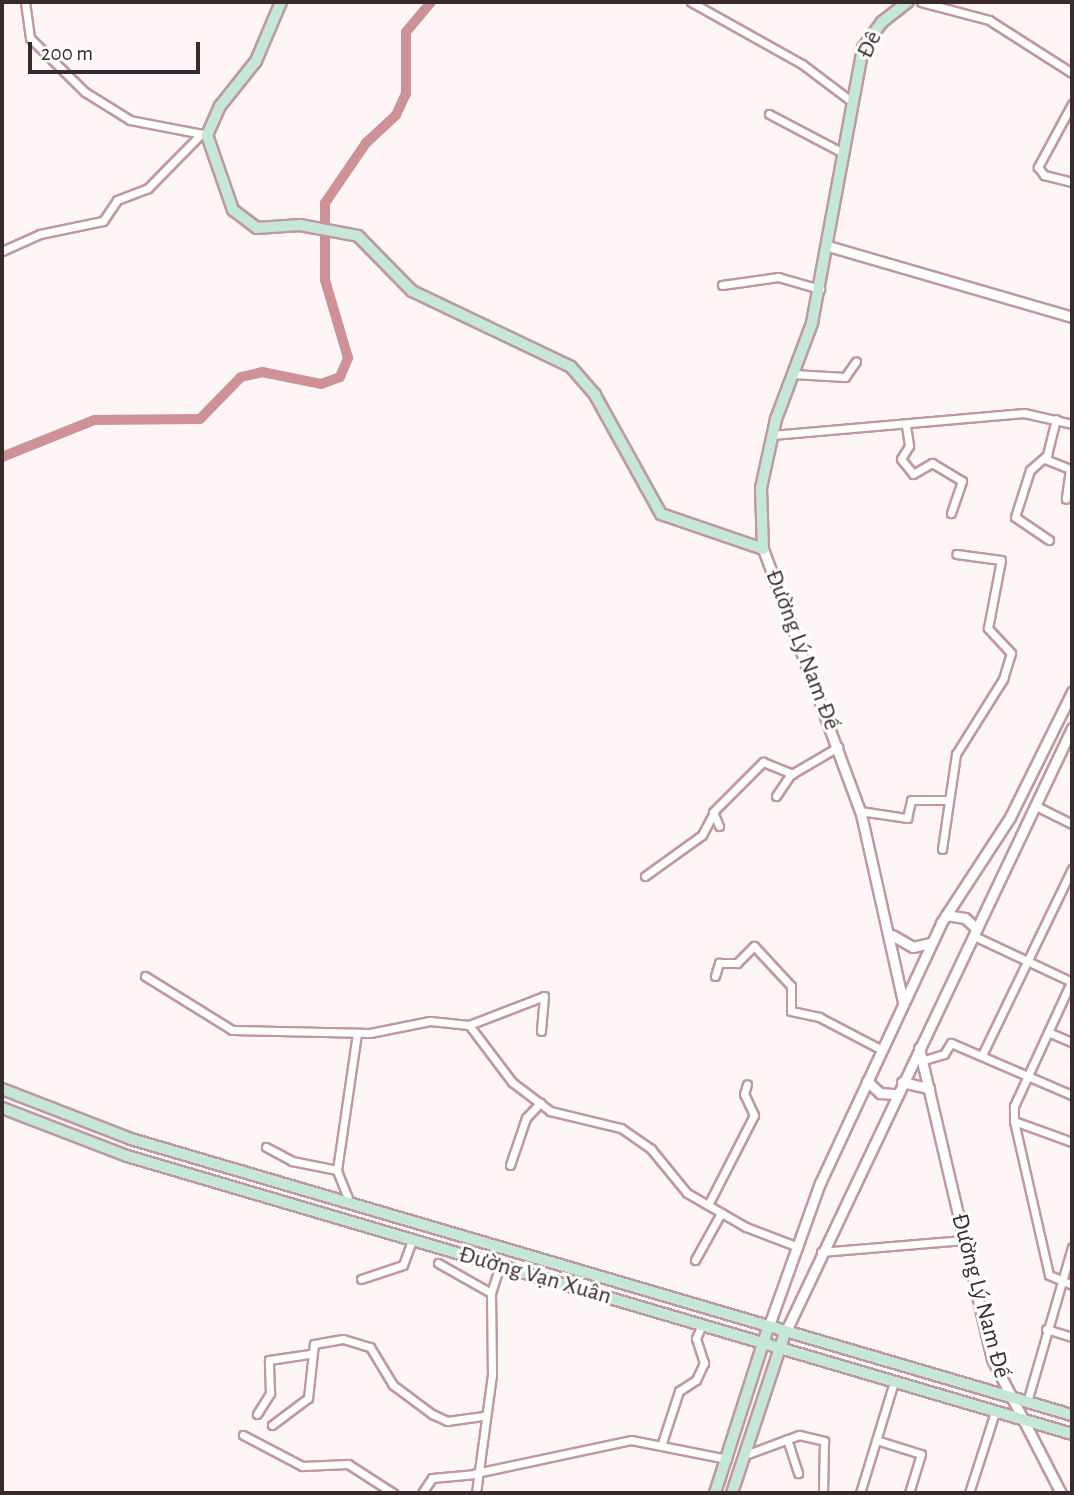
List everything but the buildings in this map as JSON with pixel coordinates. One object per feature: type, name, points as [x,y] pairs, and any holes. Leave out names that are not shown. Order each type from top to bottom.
[{"type":"main road","points":[[204,135],[220,106],[256,61],[281,2]]},
{"type":"main road","name":"Đê","points":[[763,549],[760,496],[772,435],[820,289],[851,101],[870,35],[908,2]]},
{"type":"main road","name":"Đường Lý Nam Đế","points":[[204,135],[225,197],[243,221],[267,230],[304,225],[340,230],[364,239],[412,291],[572,368],[595,395],[661,514],[763,549]]},
{"type":"main road","name":"Đường Vạn Xuân","points":[[2,1089],[131,1139],[1072,1415]]},
{"type":"main road","name":"Đường Vạn Xuân","points":[[2,1108],[127,1156],[1072,1434]]},
{"type":"main road","points":[[346,1220],[350,1204]]},
{"type":"main road","points":[[715,1493],[768,1328]]},
{"type":"main road","points":[[732,1493],[785,1333]]},
{"type":"main road","points":[[725,1464],[738,1474]]},
{"type":"street","points":[[25,2],[30,38],[85,92],[130,120],[204,135]]},
{"type":"street","points":[[691,2],[703,5],[802,64],[851,101]]},
{"type":"street","points":[[921,2],[989,20],[1072,73]]},
{"type":"street","points":[[1072,104],[1038,167],[1044,175],[1072,182]]},
{"type":"street","points":[[769,114],[844,153]]},
{"type":"street","points":[[2,251],[40,234],[103,220],[117,201],[149,188],[204,135]]},
{"type":"street","points":[[828,246],[1072,317]]},
{"type":"street","points":[[722,285],[778,277],[820,289]]},
{"type":"street","points":[[793,374],[845,377],[856,361]]},
{"type":"street","points":[[772,435],[906,426],[1024,413],[1072,424]]},
{"type":"street","points":[[1049,540],[1015,517],[1030,470],[1045,459],[1056,419]]},
{"type":"street","points":[[906,426],[909,446],[901,460],[913,474],[932,463],[962,481],[951,513]]},
{"type":"street","points":[[1045,459],[1070,469],[1066,499]]},
{"type":"street","name":"Đường Lý Nam Đế","points":[[763,549],[860,811],[892,935],[903,1004]]},
{"type":"street","points":[[942,849],[946,800],[956,754],[1003,679],[1011,653],[988,628],[1001,559],[956,554]]},
{"type":"street","points":[[768,1328],[797,1247],[867,1081],[931,943],[946,915],[1010,817],[1072,692]]},
{"type":"street","points":[[785,1333],[820,1252],[1071,731],[1055,727]]},
{"type":"street","points":[[776,796],[793,774],[838,747]]},
{"type":"street","points":[[645,876],[702,835],[712,815],[763,762],[793,774]]},
{"type":"street","points":[[860,811],[907,818],[911,800],[946,800]]},
{"type":"street","points":[[1036,806],[1072,824]]},
{"type":"street","points":[[712,815],[719,826]]},
{"type":"street","points":[[982,1055],[1072,869]]},
{"type":"street","points":[[946,915],[965,918],[976,932],[1028,961],[1072,981],[1027,1077],[1014,1121],[1049,1275],[1072,1285]]},
{"type":"street","points":[[892,935],[913,947],[931,943]]},
{"type":"street","points":[[715,976],[719,963],[736,964],[754,946],[791,986],[791,1011],[819,1017],[881,1050]]},
{"type":"street","points":[[145,976],[225,1029],[357,1033],[425,1021],[470,1025],[544,996],[541,1031]]},
{"type":"street","points":[[470,1025],[512,1083],[540,1103],[562,1116],[621,1128],[651,1149],[682,1189],[721,1213],[797,1247]]},
{"type":"street","points":[[1048,1031],[1072,1042]]},
{"type":"street","points":[[350,1204],[337,1170],[357,1033]]},
{"type":"street","points":[[921,1061],[944,1054],[951,1043],[1072,1095]]},
{"type":"street","name":"Đường Lý Nam Đế","points":[[918,1048],[992,1359],[1009,1397],[1061,1493]]},
{"type":"street","points":[[867,1081],[880,1093],[896,1094]]},
{"type":"street","points":[[902,1082],[929,1088]]},
{"type":"street","points":[[708,1205],[754,1115],[744,1094],[747,1084]]},
{"type":"street","points":[[510,1165],[526,1118],[540,1103]]},
{"type":"street","points":[[1014,1121],[1072,1142]]},
{"type":"street","points":[[266,1147],[292,1161],[337,1170]]},
{"type":"street","points":[[695,1260],[721,1213]]},
{"type":"street","points":[[361,1279],[402,1265],[412,1240]]},
{"type":"street","points":[[820,1252],[963,1240]]},
{"type":"street","points":[[1027,1402],[1046,1329],[1072,1247]]},
{"type":"street","points":[[438,1263],[491,1293]]},
{"type":"street","points":[[475,1493],[484,1416],[493,1369],[491,1293],[500,1266]]},
{"type":"street","points":[[662,1443],[679,1391],[696,1380],[704,1363],[696,1338],[702,1325]]},
{"type":"street","points":[[1046,1329],[1072,1337]]},
{"type":"street","points":[[272,1424],[309,1398],[309,1354],[320,1340],[361,1342],[396,1388],[432,1414],[447,1421],[484,1416]]},
{"type":"street","points":[[257,1414],[270,1393],[269,1360],[309,1354]]},
{"type":"street","points":[[860,1493],[894,1382]]},
{"type":"street","points":[[969,1493],[995,1412]]},
{"type":"street","points":[[243,1435],[302,1466],[343,1462],[393,1493]]},
{"type":"street","points":[[745,1455],[799,1435],[824,1441],[823,1493]]},
{"type":"street","points":[[788,1439],[798,1473]]},
{"type":"street","points":[[422,1493],[432,1478],[476,1474],[631,1440],[662,1443],[725,1464]]},
{"type":"street","points":[[876,1440],[921,1454],[909,1493]]},
{"type":"waterway","points":[[2,457],[94,420],[200,419],[241,377],[262,372],[321,384],[340,377],[348,358],[325,280],[325,203],[366,143],[396,115],[406,94],[406,32],[431,2]]}]
